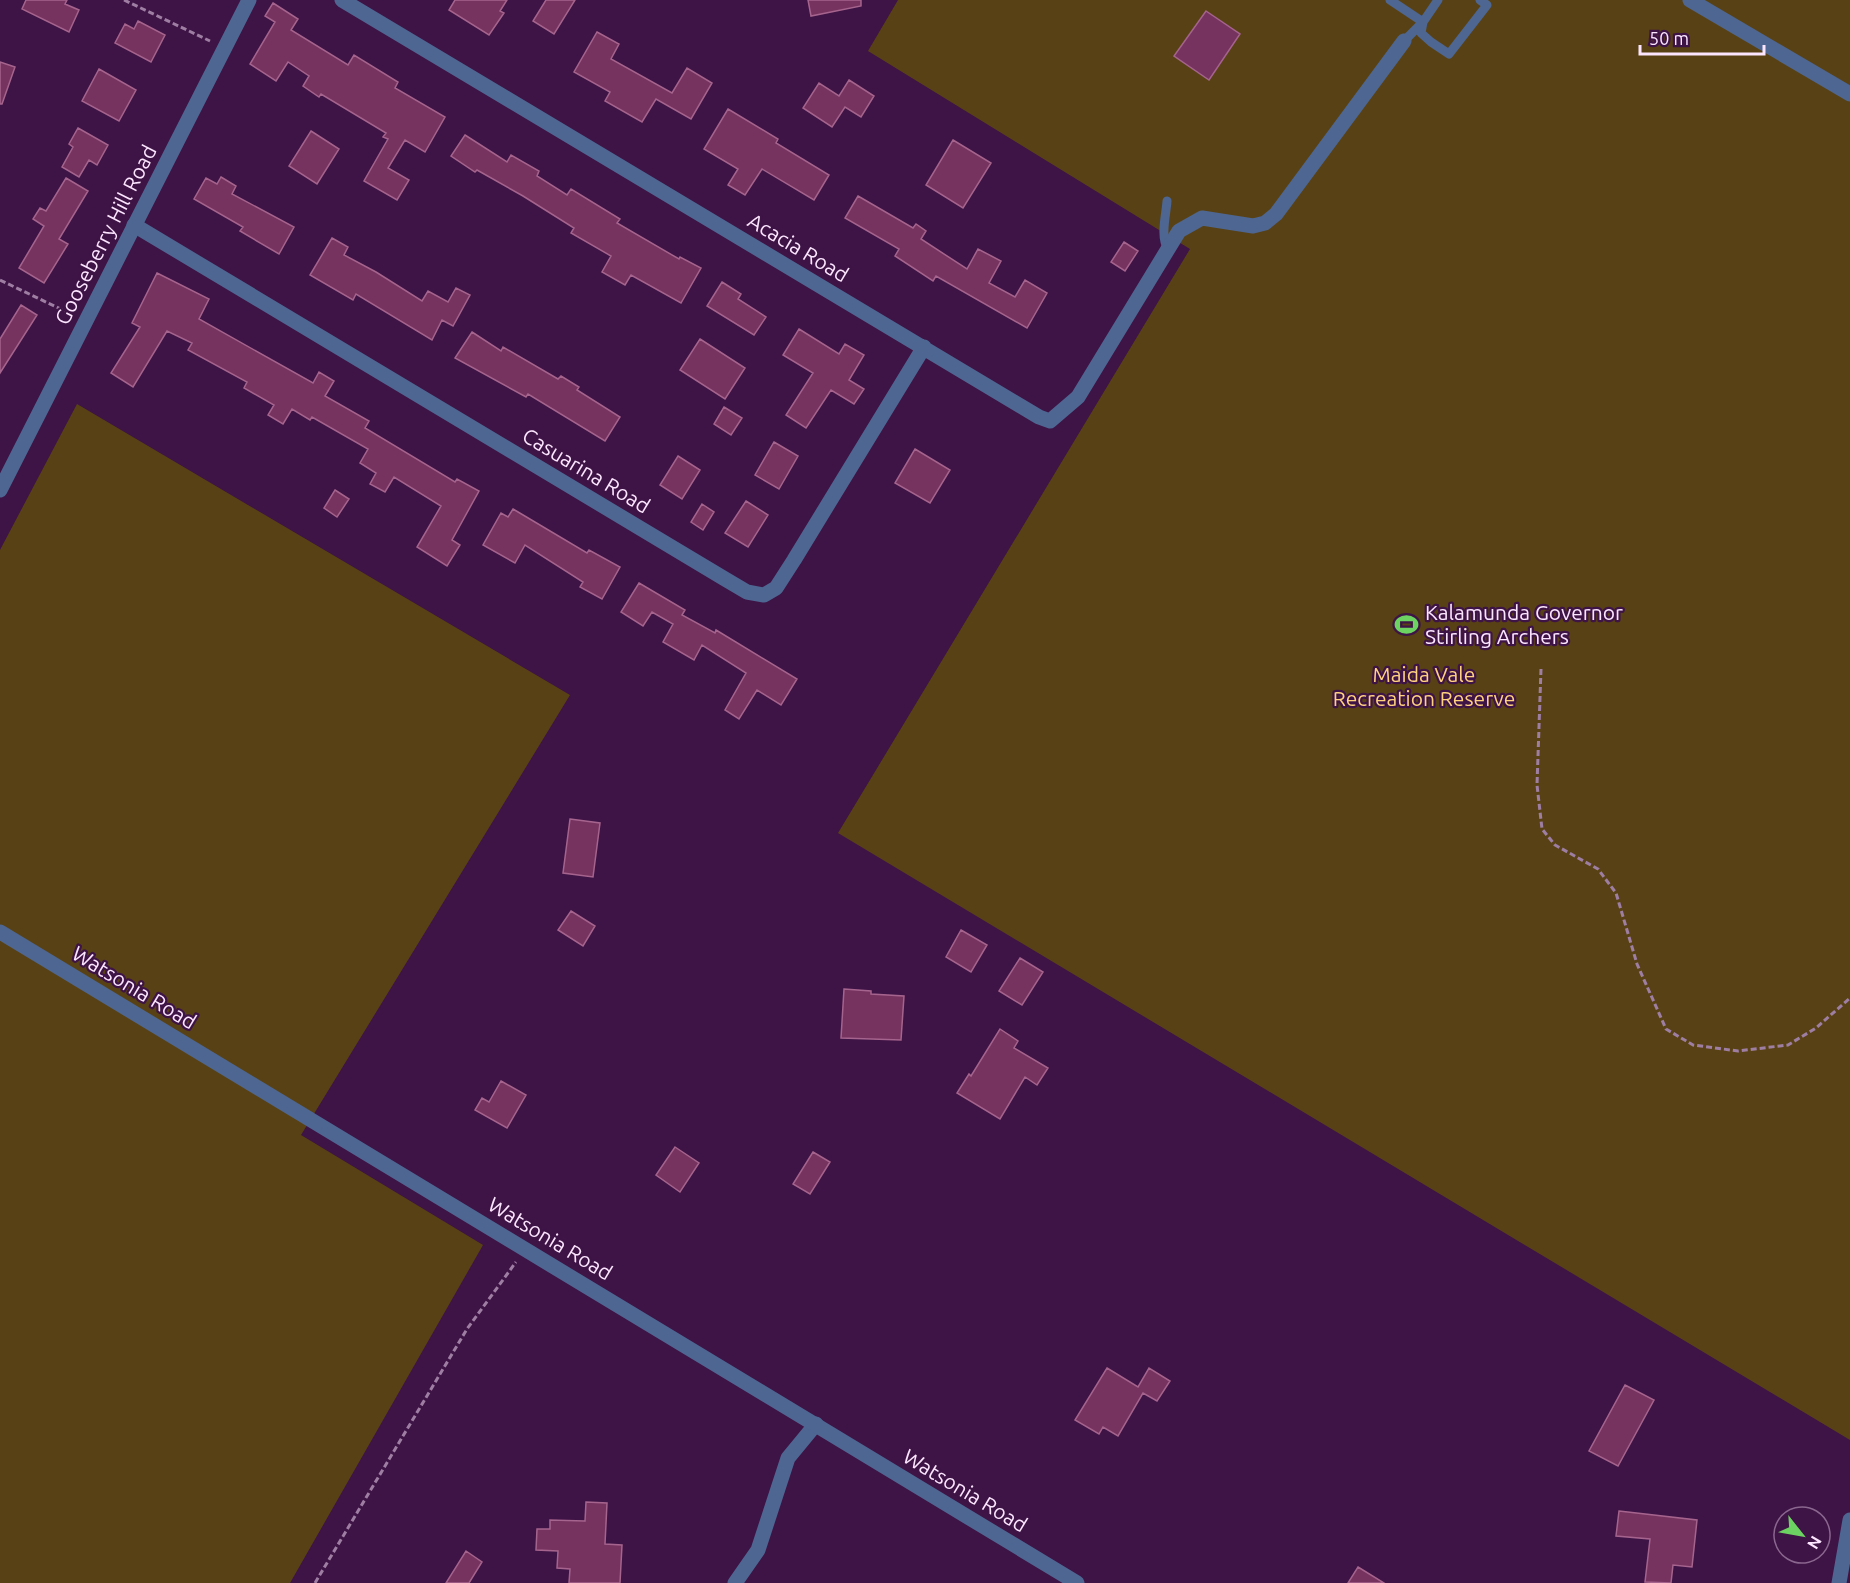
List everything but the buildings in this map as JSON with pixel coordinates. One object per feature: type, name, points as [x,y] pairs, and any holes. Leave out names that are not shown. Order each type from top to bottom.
[{"type":"street","name":"Gooseberry Hill Road","points":[[0,489],[249,0]]},
{"type":"street","name":"Acacia Road","points":[[342,0],[1039,417],[1050,421],[1078,397],[1168,248]]},
{"type":"street","points":[[1690,0],[1850,94]]},
{"type":"street","points":[[1168,248],[1179,231],[1202,218],[1253,226],[1265,223],[1276,214],[1404,41]]},
{"type":"street","name":"Casuarina Road","points":[[134,225],[747,592],[764,595],[776,588],[795,560],[924,347]]},
{"type":"street","name":"Watsonia Road","points":[[0,932],[1077,1583]]},
{"type":"street","points":[[735,1583],[759,1550],[788,1458],[816,1424]]},
{"type":"street","points":[[1839,1583],[1850,1520]]},
{"type":"lane","points":[[1390,0],[1423,22]]},
{"type":"lane","points":[[1404,41],[1423,22],[1438,0]]},
{"type":"lane","points":[[1423,22],[1421,33],[1449,54],[1486,2]]},
{"type":"lane","points":[[1167,201],[1164,244],[1168,248]]},
{"type":"path","points":[[124,0],[225,48]]},
{"type":"path","points":[[0,280],[76,316]]},
{"type":"path","points":[[1540,669],[1537,785],[1542,829],[1555,845],[1598,869],[1616,893],[1637,964],[1665,1029],[1693,1045],[1738,1052],[1788,1045],[1816,1028],[1850,998]]},
{"type":"path","points":[[315,1583],[467,1329],[493,1291],[526,1250]]},
{"type":"green space","name":"Maida Vale Recreation Reserve","points":[[898,0],[1850,0],[1850,1440],[838,833],[1190,249],[868,51]]},
{"type":"green space","points":[[77,404],[570,695],[301,1135],[483,1245],[290,1583],[0,1583],[0,550]]},
{"type":"place","name":"Kalamunda Governor Stirling Archers","points":[[1407,625]]}]
